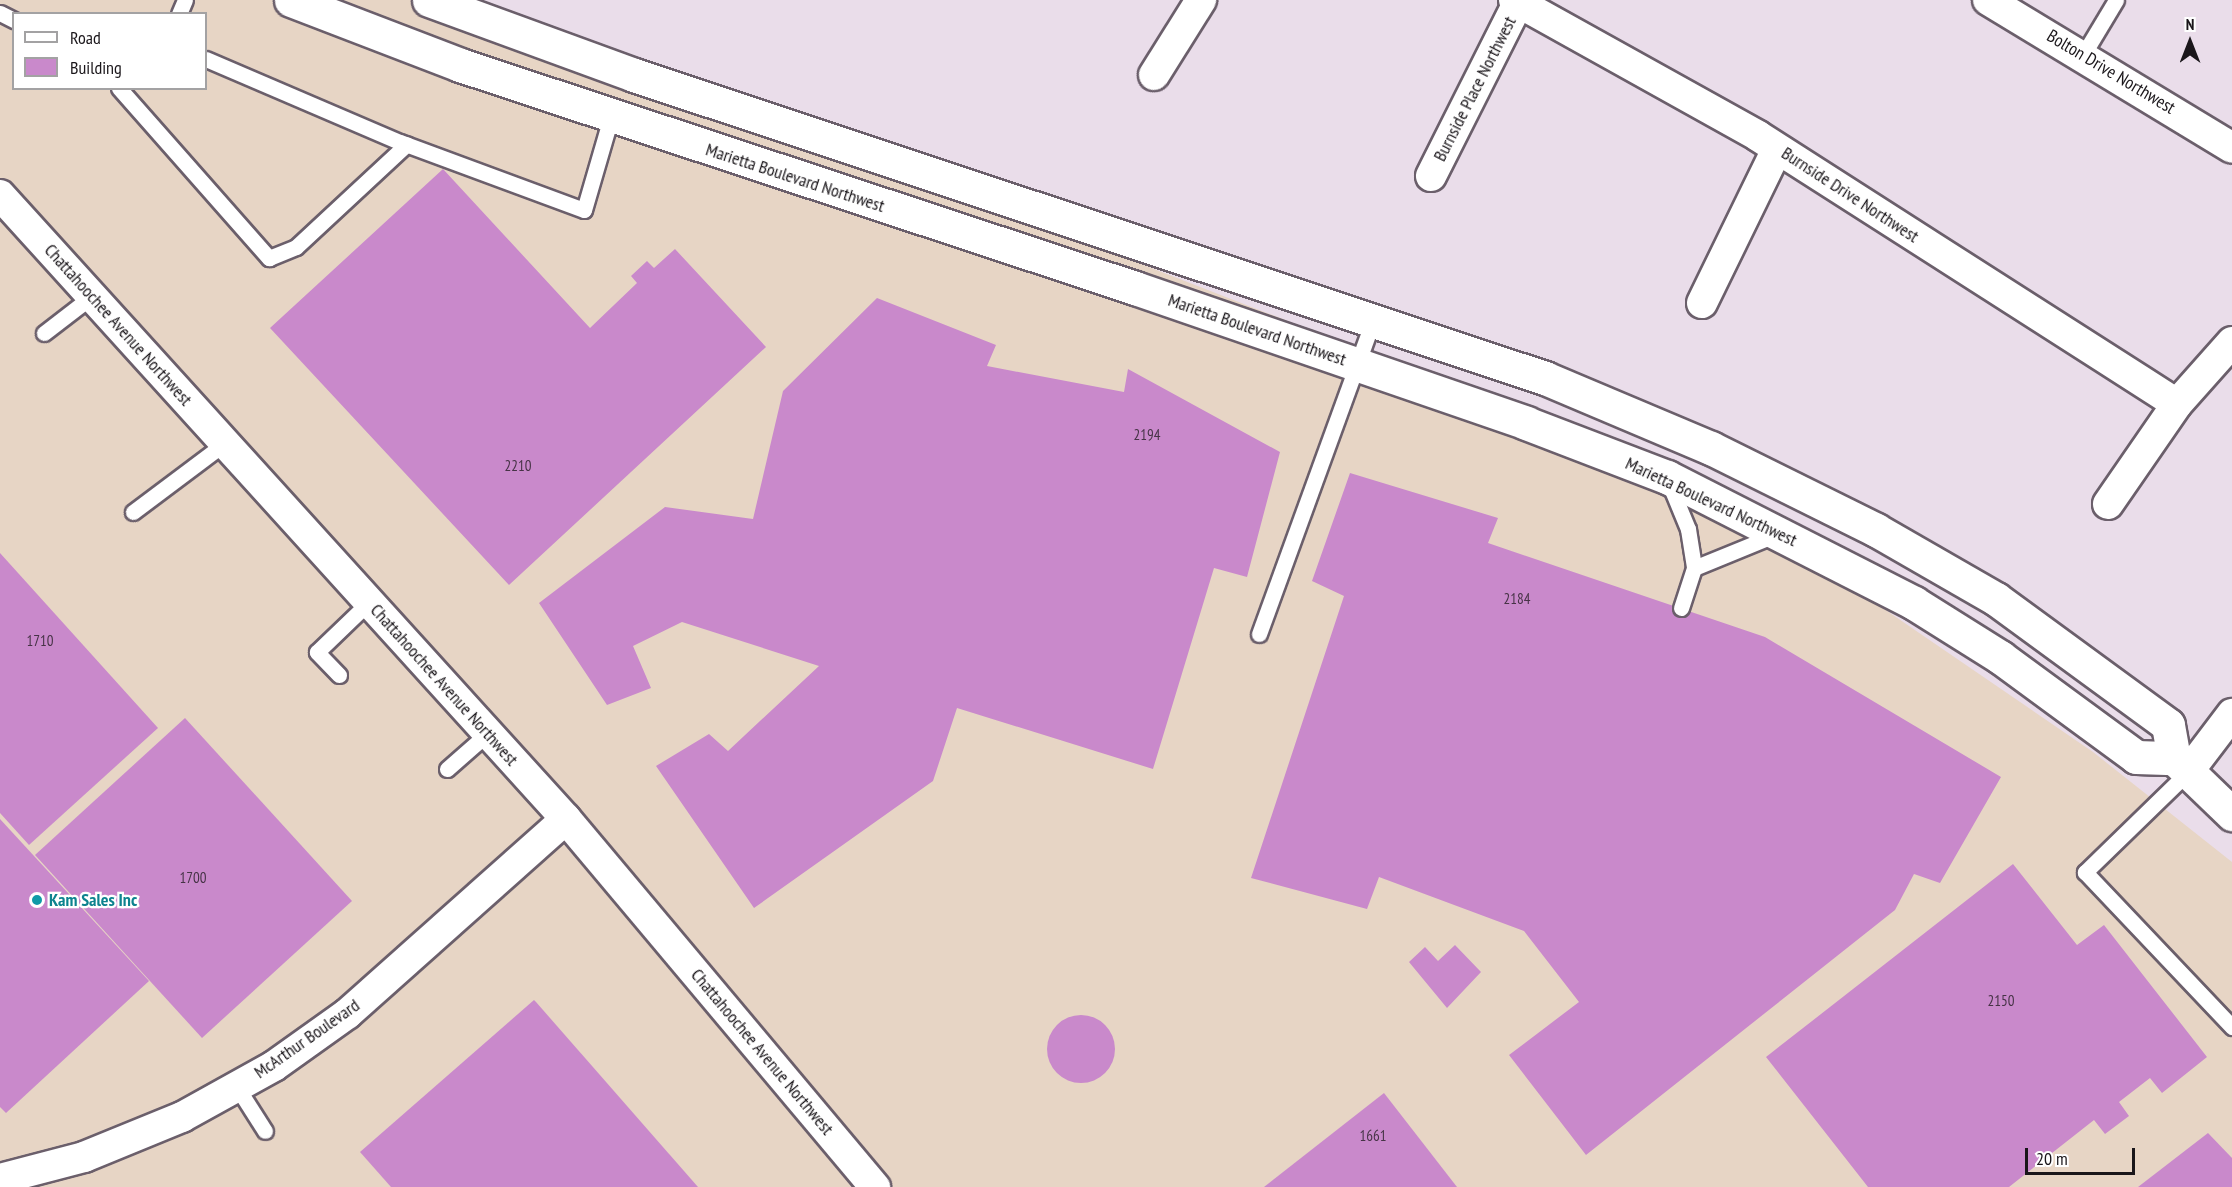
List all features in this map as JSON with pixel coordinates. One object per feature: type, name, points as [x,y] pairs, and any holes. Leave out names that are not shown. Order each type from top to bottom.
[{"type":"main road","name":"Marietta Boulevard Northwest","points":[[291,0],[611,117],[1355,364],[1667,477],[1781,534],[1966,635],[2136,757],[2181,765]]},
{"type":"main road","points":[[429,0],[634,75],[1545,378],[1711,448],[1876,530],[1996,599],[2168,725],[2181,765],[2232,814]]},
{"type":"street","points":[[1155,75],[1201,0]]},
{"type":"street","name":"Bolton Drive Northwest","points":[[1988,0],[2083,55],[2232,148]]},
{"type":"street","name":"Burnside Drive Northwest","points":[[1516,1],[1777,149],[2177,404]]},
{"type":"street","name":"Burnside Place Northwest","points":[[1431,176],[1516,1]]},
{"type":"street","points":[[1702,303],[1777,149]]},
{"type":"street","name":"Chattahoochee Avenue Northwest","points":[[0,195],[566,819],[874,1187]]},
{"type":"street","points":[[2108,504],[2177,404],[2232,342]]},
{"type":"street","points":[[2181,765],[2232,714]]},
{"type":"street","name":"McArthur Boulevard","points":[[0,1179],[84,1156],[182,1117],[237,1087],[348,1014],[566,819]]},
{"type":"lane","points":[[2083,55],[2116,0]]},
{"type":"lane","points":[[207,59],[407,144],[584,210],[611,117]]},
{"type":"lane","points":[[121,90],[269,258],[296,247],[407,144]]},
{"type":"lane","points":[[44,333],[92,296]]},
{"type":"lane","points":[[1259,634],[1355,364],[1374,321]]},
{"type":"lane","points":[[133,512],[225,443]]},
{"type":"lane","points":[[1667,477],[1688,529],[1694,568],[1681,608]]},
{"type":"lane","points":[[1694,568],[1733,548],[1781,534]]},
{"type":"lane","points":[[339,675],[317,652],[369,602]]},
{"type":"lane","points":[[447,769],[488,733]]},
{"type":"lane","points":[[2181,765],[2085,872],[2232,1027]]},
{"type":"lane","points":[[237,1087],[265,1131]]},
{"type":"shaded area","points":[[0,0],[463,0],[1596,441],[1871,600],[2093,752],[2232,862],[2232,1187],[0,1187]]},
{"type":"building","points":[[443,169],[590,328],[637,283],[631,276],[647,261],[654,268],[675,249],[766,347],[509,585],[270,328]]},
{"type":"building","points":[[877,298],[996,345],[987,366],[1124,392],[1128,369],[1280,452],[1247,577],[1214,568],[1153,769],[957,708],[933,781],[754,908],[656,766],[709,734],[728,751],[819,666],[682,622],[633,646],[651,688],[607,705],[539,603],[665,507],[753,519],[783,391]]},
{"type":"building","points":[[1350,473],[1498,518],[1488,543],[1765,637],[2001,777],[1940,883],[1914,874],[1895,910],[1586,1155],[1509,1055],[1579,1002],[1524,931],[1379,877],[1367,909],[1251,878],[1344,596],[1312,581]]},
{"type":"building","points":[[0,553],[158,728],[29,845],[0,813]]},
{"type":"building","points":[[185,718],[352,901],[202,1038],[35,855]]},
{"type":"building","name":"Kam Sales Inc","points":[[0,819],[149,981],[6,1113],[0,1107]]},
{"type":"building","points":[[2013,864],[2077,945],[2104,925],[2207,1057],[2162,1093],[2150,1078],[2119,1102],[2129,1116],[2105,1134],[2094,1120],[2009,1187],[1868,1187],[1766,1057]]},
{"type":"building","points":[[1455,945],[1481,972],[1447,1008],[1409,962],[1425,947],[1438,961]]},
{"type":"building","points":[[534,1000],[698,1187],[391,1187],[360,1152]]},
{"type":"building","points":[[1074,1015],[1088,1015],[1100,1020],[1110,1030],[1115,1049],[1110,1068],[1100,1078],[1088,1083],[1074,1083],[1062,1078],[1052,1068],[1047,1056],[1047,1042],[1052,1030],[1062,1020]]},
{"type":"building","points":[[1384,1093],[1457,1187],[1264,1187]]},
{"type":"building","points":[[2208,1133],[2232,1158],[2232,1187],[2138,1187]]},
{"type":"place","name":"Kam Sales Inc","points":[[37,900]]}]
